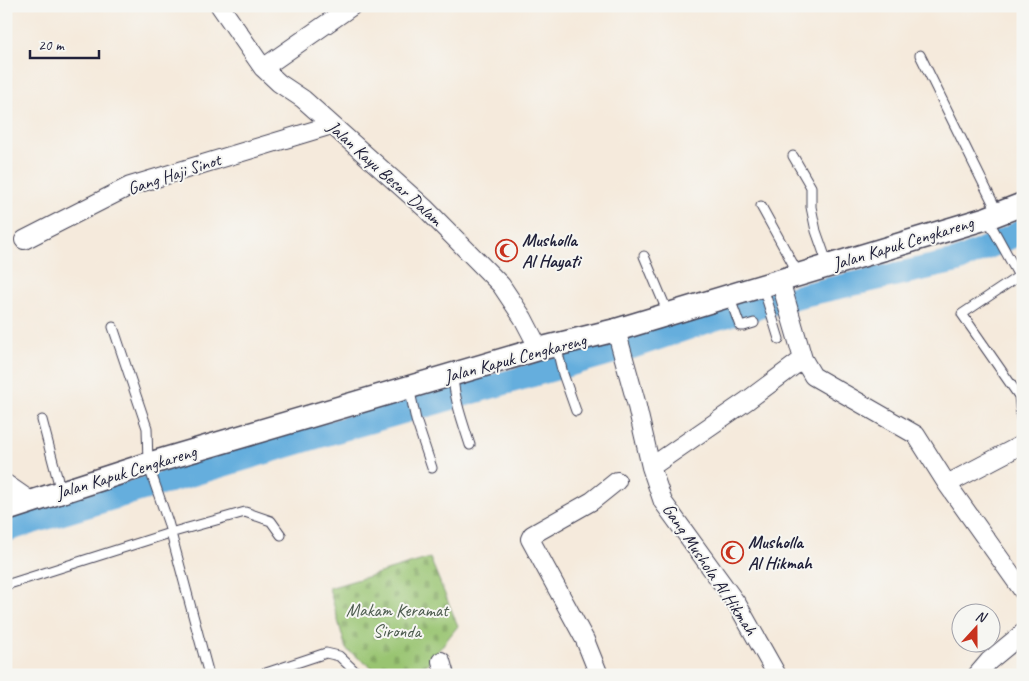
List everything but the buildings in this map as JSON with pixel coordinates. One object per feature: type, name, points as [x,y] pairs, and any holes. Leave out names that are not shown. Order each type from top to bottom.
[{"type":"street","name":"Jalan Kayu Besar Dalam","points":[[220,6],[263,68],[279,83],[303,99],[426,209],[501,285],[523,318],[551,350]]},
{"type":"street","points":[[263,68],[352,6]]},
{"type":"street","name":"Gang Haji Sinot","points":[[24,240],[130,186],[332,125]]},
{"type":"street","name":"Jalan Kapuk Cengkareng","points":[[6,510],[551,350],[617,336],[668,314],[730,300],[828,266],[993,219],[1023,204]]},
{"type":"street","points":[[778,283],[803,359],[813,376],[916,435],[947,484],[1023,591]]},
{"type":"street","name":"Gang Mushola Al Hikmah","points":[[617,336],[636,402],[651,467],[663,502],[737,604],[777,675]]},
{"type":"street","points":[[651,467],[748,400],[803,359]]},
{"type":"street","points":[[947,484],[1023,444]]},
{"type":"street","points":[[599,675],[585,640],[530,539],[532,535],[592,501],[617,481]]},
{"type":"street","points":[[6,484],[32,502]]},
{"type":"street","points":[[977,675],[989,661],[1023,633]]},
{"type":"lane","points":[[920,55],[993,219],[1003,247],[1019,276],[962,314],[1019,396],[1022,426]]},
{"type":"lane","points":[[793,156],[811,187],[811,207],[816,231],[828,266]]},
{"type":"lane","points":[[761,206],[778,283],[772,321],[779,339]]},
{"type":"lane","points":[[644,256],[668,314]]},
{"type":"lane","points":[[730,300],[737,323],[740,326],[754,323]]},
{"type":"lane","points":[[113,326],[147,428],[150,468],[163,508],[209,675]]},
{"type":"lane","points":[[551,350],[563,374],[576,411]]},
{"type":"lane","points":[[453,379],[460,413],[470,445]]},
{"type":"lane","points":[[409,391],[416,420],[432,468]]},
{"type":"lane","points":[[42,420],[62,492]]},
{"type":"lane","points":[[6,585],[170,533],[245,512],[271,521],[281,535]]},
{"type":"lane","points":[[260,675],[326,653],[338,656],[359,675]]},
{"type":"green space","name":"Makam Keramat Sironda","points":[[430,558],[458,626],[426,666],[391,675],[382,675],[346,649],[329,588]]},
{"type":"waterway","points":[[6,530],[343,429],[635,346],[718,318],[803,295],[957,261],[1023,230]]},
{"type":"place","name":"Musholla Al Hayati","points":[[506,250]]},
{"type":"place","name":"Musholla Al Hikmah","points":[[732,552]]}]
